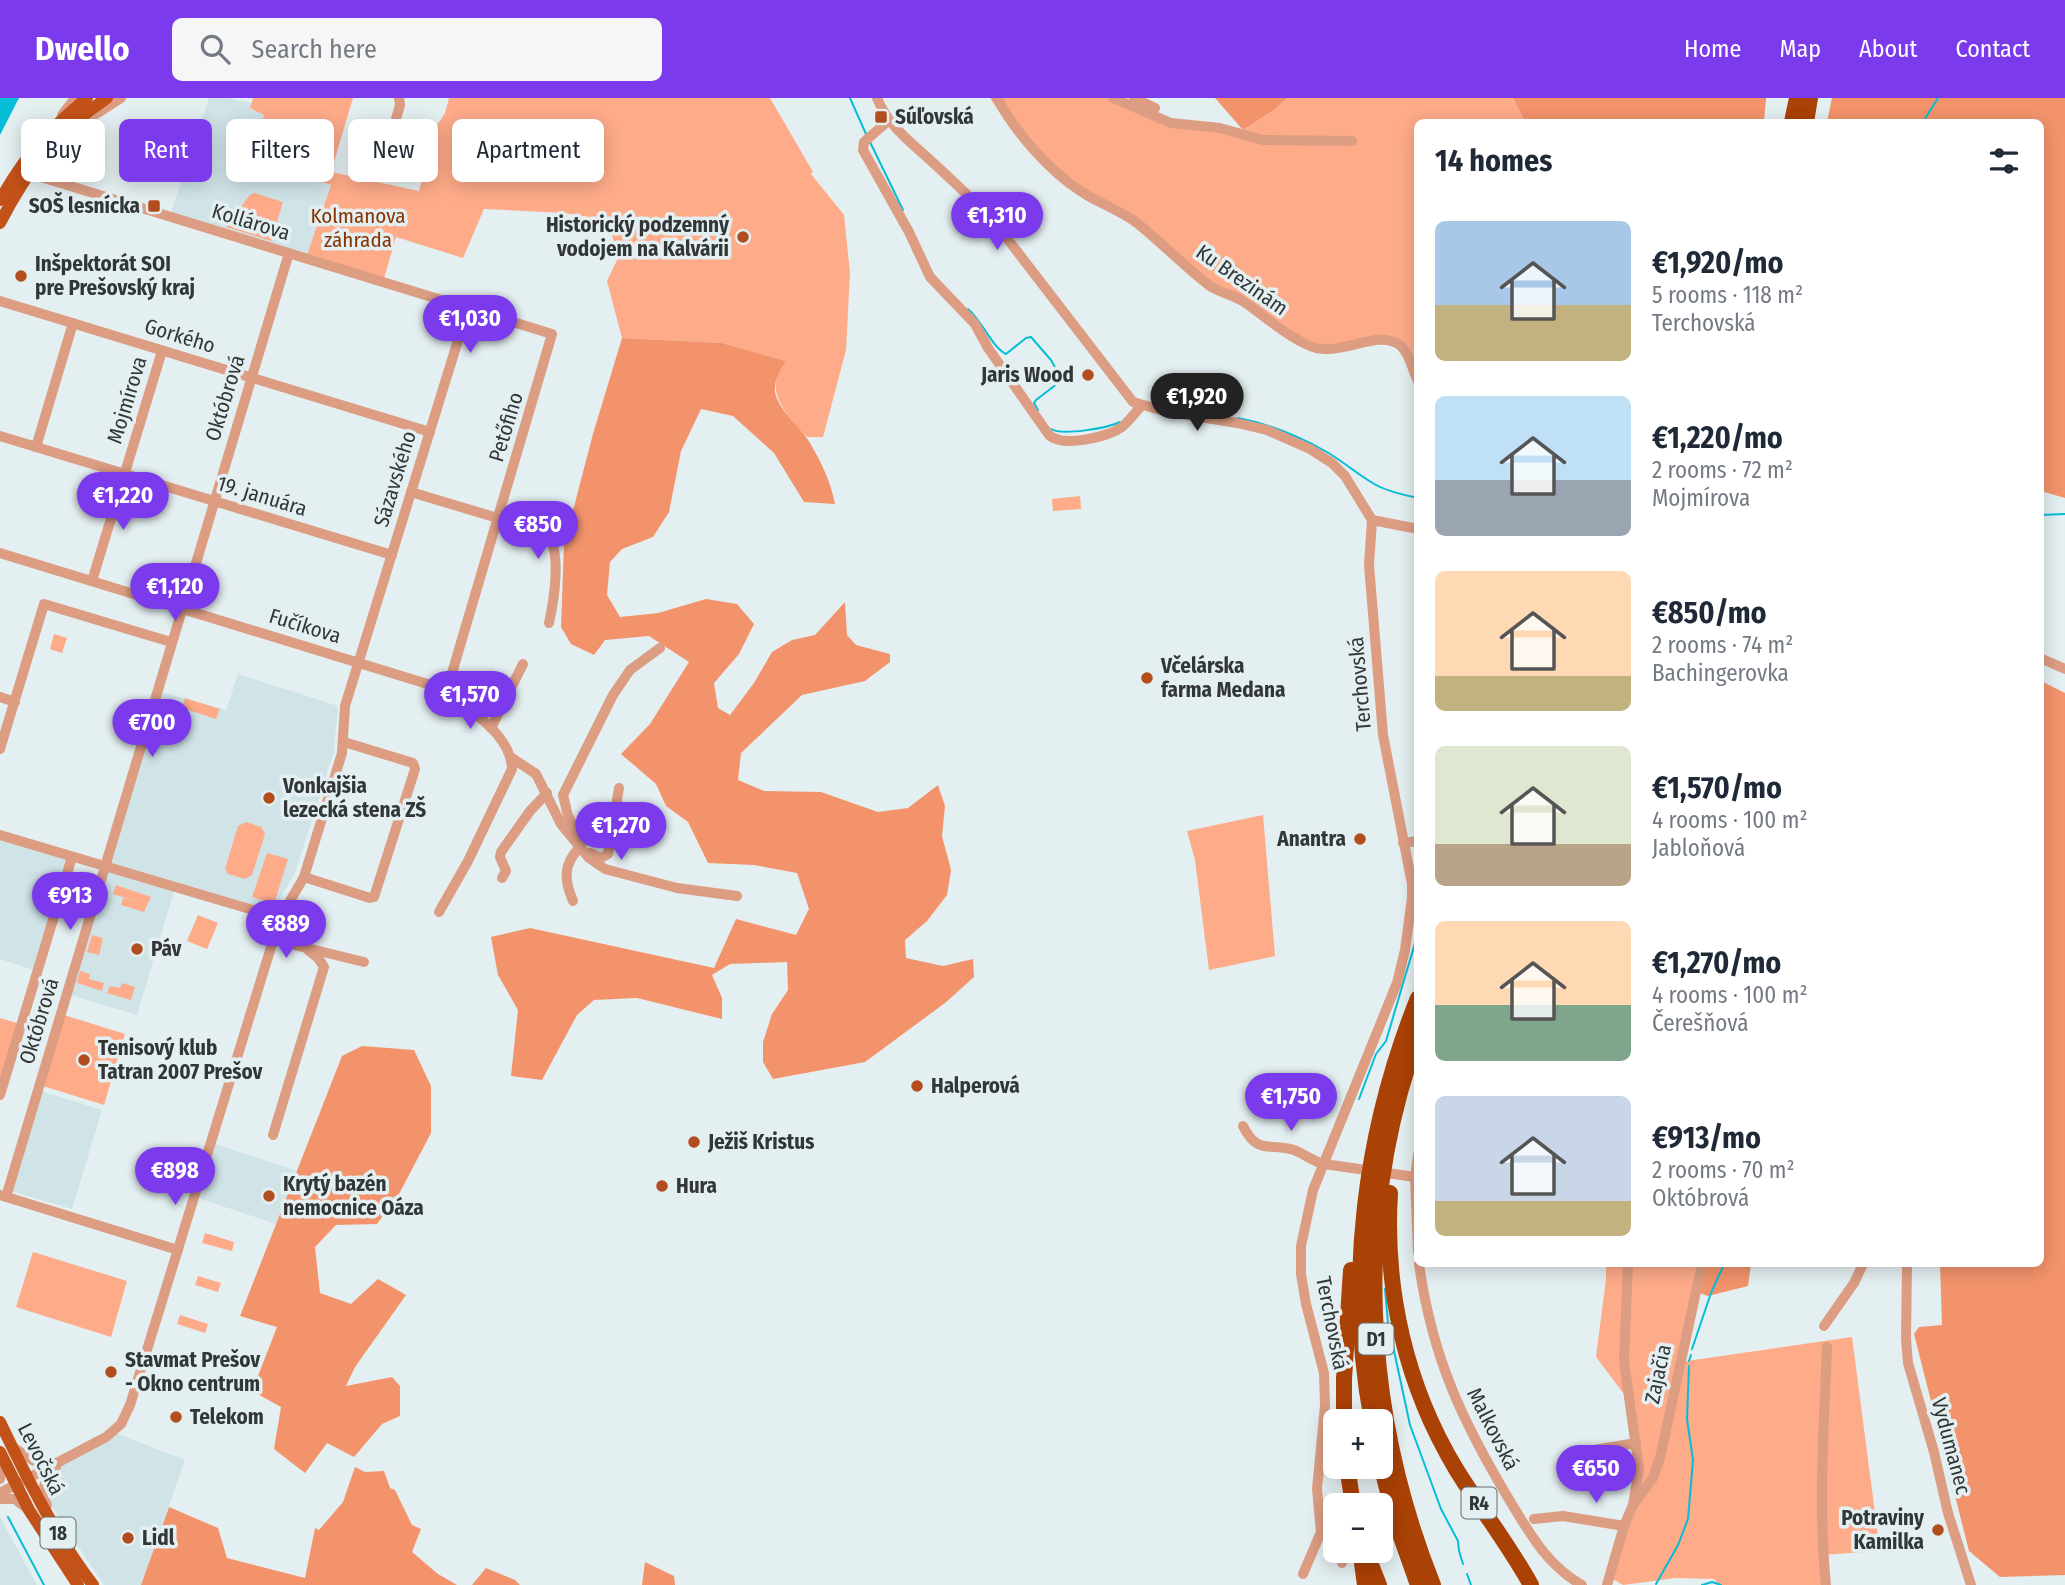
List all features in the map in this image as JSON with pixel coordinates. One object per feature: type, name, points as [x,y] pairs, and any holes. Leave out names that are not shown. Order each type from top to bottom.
[{"type":"highway","points":[[1793,119],[1797,98]]},
{"type":"highway","points":[[1806,119],[1810,98]]},
{"type":"highway","name":"D1","points":[[1370,1409],[1361,1317],[1362,1241],[1366,1196],[1387,1088],[1414,1010]]},
{"type":"highway","name":"D1","points":[[1414,1050],[1394,1118],[1378,1207],[1374,1324],[1378,1374],[1392,1458],[1416,1560],[1419,1585]]},
{"type":"highway","name":"R4","points":[[1394,1118],[1389,1249],[1395,1310],[1404,1349],[1420,1395],[1444,1447],[1531,1585]]},
{"type":"highway","points":[[1345,1409],[1351,1277],[1356,1230],[1366,1196]]},
{"type":"highway","name":"D1","points":[[1386,1479],[1416,1560],[1433,1585]]},
{"type":"highway","points":[[1361,1563],[1365,1585]]},
{"type":"highway","points":[[1370,1563],[1379,1585]]},
{"type":"main road","points":[[62,119],[87,98]]},
{"type":"main road","points":[[80,119],[107,98]]},
{"type":"main road","points":[[0,200],[21,176]]},
{"type":"main road","points":[[0,223],[22,182]]},
{"type":"main road","name":"Levočská","points":[[0,1422],[4,1452],[15,1484],[78,1585]]},
{"type":"main road","name":"Levočská","points":[[4,1452],[28,1478],[63,1540],[93,1585]]},
{"type":"street","points":[[59,119],[75,98]]},
{"type":"street","points":[[90,119],[121,98]]},
{"type":"street","points":[[396,119],[399,98]]},
{"type":"street","points":[[877,98],[888,121],[996,224],[1138,404],[1267,430],[1310,449],[1332,463],[1345,476],[1372,520],[1414,528]]},
{"type":"street","name":"Ku Brezinám","points":[[997,98],[1027,142],[1079,191],[1135,222],[1213,288],[1241,300],[1288,335],[1314,348],[1326,350],[1352,347],[1379,339],[1391,341],[1402,347],[1414,372]]},
{"type":"street","points":[[1113,98],[1171,123],[1220,128],[1263,140],[1337,143],[1352,141]]},
{"type":"street","points":[[1134,98],[1155,108]]},
{"type":"street","points":[[888,121],[868,138],[863,150],[909,232],[930,277],[975,324],[988,348],[1049,435],[1061,442],[1073,442],[1114,431],[1122,426],[1138,404]]},
{"type":"street","name":"Kollárova","points":[[57,182],[552,334]]},
{"type":"street","name":"Októbrová","points":[[3,1196],[65,1004],[289,253]]},
{"type":"street","name":"Gorkého","points":[[0,302],[430,432]]},
{"type":"street","name":"Sázavského","points":[[0,1493],[106,1437],[126,1416],[280,918],[304,877],[344,742],[345,706],[468,308]]},
{"type":"street","points":[[36,447],[73,323]]},
{"type":"street","name":"Petőfiho","points":[[447,690],[552,334]]},
{"type":"street","name":"Mojmírova","points":[[92,582],[162,351]]},
{"type":"street","name":"19. januára","points":[[0,436],[392,555]]},
{"type":"street","points":[[411,492],[547,533],[554,545],[556,588],[549,623]]},
{"type":"street","name":"Terchovská","points":[[1303,1574],[1319,1539],[1321,1516],[1317,1489],[1325,1406],[1324,1373],[1306,1304],[1301,1255],[1306,1216],[1313,1190],[1397,983],[1405,950],[1412,898],[1411,877],[1383,735],[1369,565],[1372,520]]},
{"type":"street","name":"Fučíkova","points":[[0,553],[447,690]]},
{"type":"street","points":[[0,749],[44,604],[171,642]]},
{"type":"street","points":[[619,788],[608,854],[605,858],[594,856],[580,845],[563,795],[612,695],[630,670],[660,648]]},
{"type":"street","points":[[2044,660],[2065,669]]},
{"type":"street","points":[[491,728],[523,664]]},
{"type":"street","points":[[447,690],[491,728],[515,764],[536,774],[561,824],[589,858],[605,869],[641,880],[737,896]]},
{"type":"street","points":[[0,697],[15,702]]},
{"type":"street","points":[[304,877],[374,897],[415,769],[413,763],[344,742]]},
{"type":"street","points":[[439,912],[468,861],[515,764]]},
{"type":"street","points":[[502,878],[506,871],[500,857],[507,841],[547,793]]},
{"type":"street","points":[[0,835],[280,918]]},
{"type":"street","points":[[1403,843],[1414,842]]},
{"type":"street","points":[[573,901],[565,877],[571,858],[580,845]]},
{"type":"street","name":"Októbrová","points":[[1,1092],[72,857]]},
{"type":"street","points":[[274,940],[364,962]]},
{"type":"street","points":[[273,1135],[324,967],[318,958],[307,950]]},
{"type":"street","points":[[1242,1126],[1261,1146],[1293,1149],[1311,1161],[1348,1169],[1411,1177]]},
{"type":"street","points":[[1414,1168],[1411,1177],[1414,1209]]},
{"type":"street","points":[[3,1196],[178,1250]]},
{"type":"street","name":"Malkovská","points":[[1419,1267],[1427,1314],[1437,1350],[1454,1398],[1476,1445],[1544,1555],[1582,1585]]},
{"type":"street","points":[[1628,1267],[1624,1361],[1639,1469],[1633,1505]]},
{"type":"street","name":"Zajačia","points":[[1607,1585],[1624,1526],[1633,1505],[1653,1478],[1660,1458],[1701,1267]]},
{"type":"street","points":[[1824,1326],[1854,1283],[1862,1267]]},
{"type":"street","name":"Vydumanec","points":[[1908,1267],[1908,1363],[1934,1452],[1948,1513],[1971,1585]]},
{"type":"street","points":[[1826,1585],[1822,1485],[1827,1347]]},
{"type":"street","points":[[1588,1451],[1636,1443]]},
{"type":"street","points":[[0,1479],[4,1452],[34,1461],[60,1462]]},
{"type":"street","points":[[60,1462],[45,1480],[43,1497],[63,1540]]},
{"type":"street","points":[[0,1499],[15,1499],[29,1510]]},
{"type":"street","points":[[1534,1519],[1563,1516],[1624,1526]]},
{"type":"shaded area","points":[[209,98],[227,98],[251,103],[250,109],[264,113],[262,119],[226,119],[226,182],[322,182],[331,185],[306,258],[170,216],[181,182],[212,182],[212,119],[202,119]]},
{"type":"shaded area","points":[[1215,98],[1287,98],[1243,130]]},
{"type":"shaded area","points":[[1513,98],[1766,98],[1764,119],[1524,119]]},
{"type":"shaded area","points":[[1832,98],[2065,98],[2065,498],[2044,492],[2044,119],[1828,119]]},
{"type":"shaded area","points":[[622,338],[722,343],[786,361],[776,383],[777,398],[817,455],[835,504],[804,502],[774,453],[733,416],[701,409],[681,451],[669,512],[653,537],[622,549],[610,562],[607,595],[620,617],[658,613],[706,599],[737,604],[754,624],[739,654],[714,683],[718,708],[730,715],[754,683],[772,652],[792,640],[815,635],[845,602],[847,635],[856,645],[890,654],[890,662],[865,681],[802,695],[741,753],[738,780],[764,791],[821,792],[878,812],[908,808],[938,785],[945,806],[942,836],[951,870],[947,895],[927,921],[905,940],[906,958],[943,966],[973,959],[974,977],[945,1003],[865,1062],[773,1079],[763,1062],[763,1042],[772,1014],[788,990],[787,962],[730,964],[712,975],[722,998],[722,1019],[637,998],[594,1000],[577,1015],[542,1080],[511,1076],[518,1010],[498,975],[491,937],[530,928],[714,968],[736,919],[796,935],[809,909],[797,873],[754,865],[708,863],[688,822],[666,806],[656,784],[621,754],[650,724],[689,662],[649,636],[605,640],[594,655],[571,644],[561,627],[564,545]]},
{"type":"shaded area","points":[[238,674],[338,706],[334,751],[295,873],[273,911],[109,862],[161,692],[226,710]]},
{"type":"shaded area","points":[[2044,682],[2065,693],[2065,1575],[2000,1577],[1969,1551],[1914,1334],[1919,1327],[1942,1325],[1940,1267],[2044,1267]]},
{"type":"shaded area","points":[[0,836],[70,858],[36,971],[0,959]]},
{"type":"shaded area","points":[[104,867],[175,888],[137,1015],[68,994]]},
{"type":"shaded area","points":[[362,1046],[414,1050],[431,1086],[431,1133],[399,1194],[377,1224],[336,1225],[315,1247],[320,1293],[351,1304],[378,1279],[406,1295],[355,1367],[346,1386],[392,1377],[400,1386],[400,1416],[382,1424],[354,1457],[327,1443],[305,1473],[274,1449],[281,1407],[252,1391],[277,1327],[240,1316],[342,1056]]},
{"type":"shaded area","points":[[41,1091],[102,1110],[72,1209],[11,1191]]},
{"type":"shaded area","points":[[212,1143],[297,1171],[276,1224],[195,1197]]},
{"type":"shaded area","points":[[1703,1267],[1751,1267],[1748,1286],[1708,1296],[1697,1292]]},
{"type":"shaded area","points":[[113,1432],[185,1460],[141,1585],[104,1585],[44,1495],[52,1467]]},
{"type":"shaded area","points":[[355,1467],[365,1472],[384,1471],[390,1488],[395,1490],[412,1525],[421,1529],[412,1552],[438,1574],[457,1585],[141,1585],[169,1507],[218,1528],[227,1558],[305,1578],[315,1528],[319,1530],[343,1502]]},
{"type":"shaded area","points":[[0,1517],[37,1585],[0,1585]]},
{"type":"shaded area","points":[[645,1562],[674,1576],[675,1585],[642,1585]]},
{"type":"shaded area","points":[[486,1568],[515,1580],[520,1585],[472,1585]]},
{"type":"green space","points":[[253,98],[353,98],[334,162],[334,119],[263,119],[264,115],[250,108]]},
{"type":"green space","name":"Kolmanova záhrada","points":[[449,98],[770,98],[813,172],[811,174],[844,215],[850,273],[846,350],[823,437],[807,437],[779,401],[776,384],[786,361],[722,343],[622,338],[607,281],[618,258],[608,220],[564,213],[484,209],[463,258],[396,237],[383,282],[306,258],[331,185],[322,182],[334,182],[334,173],[348,176],[348,182],[377,182],[419,191],[421,182],[438,182],[438,124],[445,113]]},
{"type":"green space","points":[[990,98],[1111,98],[1173,121],[1243,130],[1287,98],[1513,98],[1524,119],[1414,119],[1414,375],[1393,341],[1324,350],[1223,294],[1163,240],[1096,204],[1006,122]]},
{"type":"green space","points":[[254,193],[283,202],[271,241],[226,227]]},
{"type":"green space","points":[[1080,496],[1081,509],[1053,511],[1052,499]]},
{"type":"green space","points":[[54,634],[67,638],[62,653],[50,649]]},
{"type":"green space","points":[[185,698],[220,709],[216,719],[182,708]]},
{"type":"green space","points":[[1263,815],[1275,956],[1209,970],[1195,860],[1187,831]]},
{"type":"green space","points":[[246,822],[261,827],[265,834],[252,875],[245,879],[228,874],[225,869],[238,826]]},
{"type":"green space","points":[[267,853],[288,859],[274,904],[252,897]]},
{"type":"green space","points":[[116,885],[151,897],[144,912],[121,905],[123,898],[141,903],[113,894]]},
{"type":"green space","points":[[198,915],[218,923],[207,949],[187,941]]},
{"type":"green space","points":[[92,935],[103,938],[99,955],[87,952]]},
{"type":"green space","points":[[80,971],[90,974],[89,979],[104,983],[102,991],[77,983]]},
{"type":"green space","points":[[122,983],[135,987],[131,1000],[107,993],[110,986],[120,988]]},
{"type":"green space","name":"Tenisový klub Tatran 2007 Prešov","points":[[64,1015],[125,1034],[104,1105],[43,1086]]},
{"type":"green space","points":[[0,1018],[20,1024],[0,1086]]},
{"type":"green space","points":[[205,1233],[234,1242],[232,1251],[202,1243]]},
{"type":"green space","points":[[33,1252],[127,1281],[111,1337],[16,1307]]},
{"type":"green space","points":[[1606,1267],[1703,1267],[1680,1362],[1852,1337],[1880,1551],[1820,1555],[1824,1585],[1719,1585],[1714,1579],[1676,1578],[1623,1585],[1611,1578],[1627,1526],[1636,1467],[1636,1410],[1596,1357]]},
{"type":"green space","points":[[198,1276],[221,1283],[218,1292],[195,1285]]},
{"type":"green space","points":[[180,1315],[208,1324],[205,1333],[177,1324]]},
{"type":"water","points":[[0,98],[19,98],[0,135]]},
{"type":"waterway","points":[[850,98],[866,134]]},
{"type":"waterway","points":[[1925,119],[1938,98]]},
{"type":"waterway","points":[[870,142],[903,210]]},
{"type":"waterway","points":[[968,309],[1006,354],[1031,337],[1051,360],[1062,380],[1036,400],[1034,403],[1038,410]]},
{"type":"waterway","points":[[1238,418],[1294,436],[1332,455],[1376,485],[1414,497]]},
{"type":"waterway","points":[[1051,429],[1065,432],[1085,430],[1120,422]]},
{"type":"waterway","points":[[2044,515],[2065,514]]},
{"type":"waterway","points":[[1359,1099],[1376,1054],[1386,1041],[1414,946]]},
{"type":"waterway","points":[[1692,1349],[1723,1267]]},
{"type":"waterway","points":[[1385,1289],[1388,1323],[1410,1425],[1441,1509],[1458,1541],[1463,1564]]},
{"type":"waterway","points":[[1689,1361],[1691,1355]]},
{"type":"waterway","points":[[1656,1584],[1678,1545],[1688,1519],[1693,1460],[1687,1419],[1689,1366]]},
{"type":"waterway","name":"Vydumanec","points":[[8,1517],[44,1585]]},
{"type":"waterway","points":[[1467,1574],[1471,1585]]},
{"type":"waterway","name":"Vydumanec","points":[[1702,1585],[1712,1582],[1721,1585]]},
{"type":"place","name":"Súľovská","points":[[881,117]]},
{"type":"place","name":"SOŠ lesnícka","points":[[154,206]]},
{"type":"place","name":"Historický podzemný vodojem na Kalvárii","points":[[743,237]]},
{"type":"place","name":"Inšpektorát SOI pre Prešovský kraj","points":[[21,276]]},
{"type":"place","name":"Jaris Wood","points":[[1088,375]]},
{"type":"place","name":"Včelárska farma Medana","points":[[1147,678]]},
{"type":"place","name":"Vonkajšia lezecká stena ZŠ","points":[[269,798]]},
{"type":"place","name":"Anantra","points":[[1360,839]]},
{"type":"place","name":"Páv","points":[[137,949]]},
{"type":"place","name":"Tenisový klub Tatran 2007 Prešov","points":[[84,1060]]},
{"type":"place","name":"Halperová","points":[[917,1086]]},
{"type":"place","name":"Ježiš Kristus","points":[[694,1142]]},
{"type":"place","name":"Hura","points":[[662,1186]]},
{"type":"place","name":"Krytý bazén nemocnice Oáza","points":[[269,1196]]},
{"type":"place","name":"Stavmat Prešov - Okno centrum","points":[[111,1372]]},
{"type":"place","name":"Telekom","points":[[176,1417]]},
{"type":"place","name":"Potraviny Kamilka","points":[[1938,1530]]},
{"type":"place","name":"Lidl","points":[[128,1538]]}]
